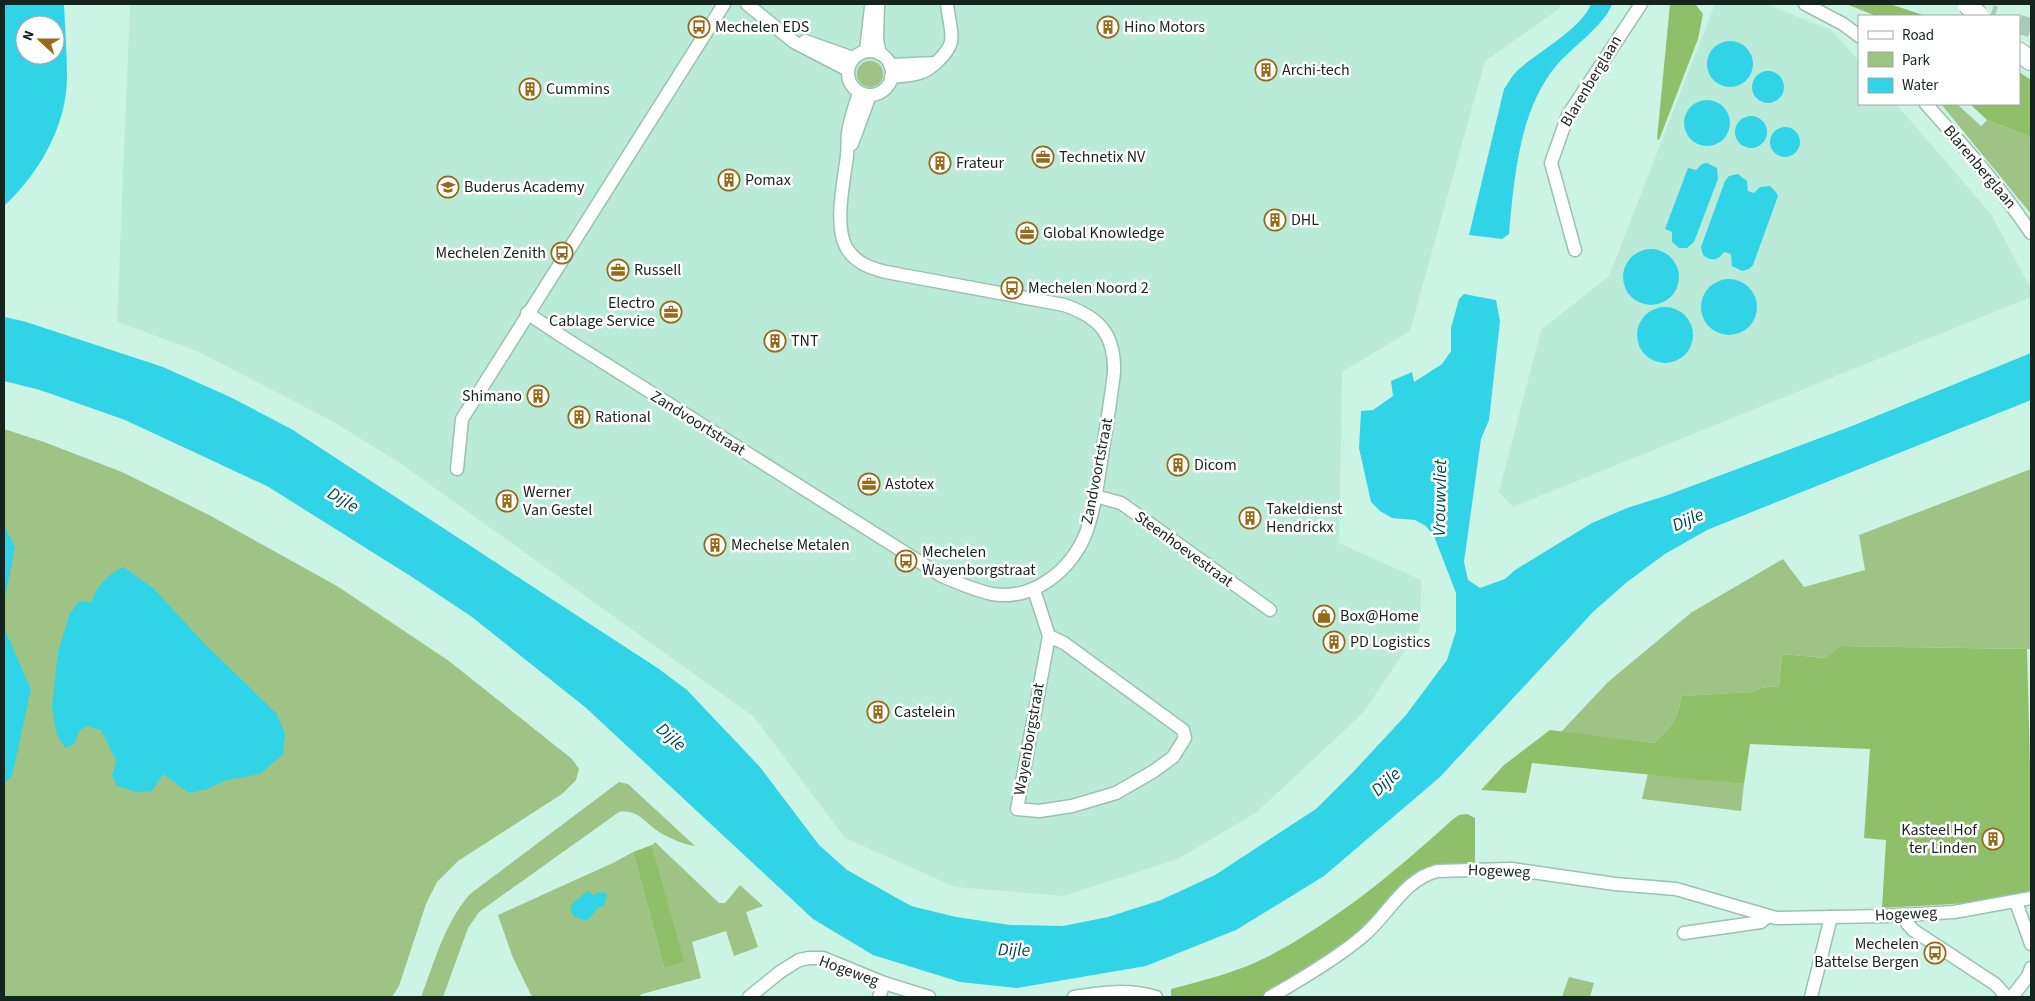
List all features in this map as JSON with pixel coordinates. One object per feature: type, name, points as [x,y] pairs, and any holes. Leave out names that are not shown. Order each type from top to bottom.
[{"type":"highway","points":[[1967,4],[1977,15]]},
{"type":"highway","points":[[2020,53],[2031,61]]},
{"type":"street","points":[[458,469],[462,419],[527,313],[724,4]]},
{"type":"street","points":[[747,4],[782,30],[841,55],[851,64]]},
{"type":"street","points":[[872,4],[866,51],[851,64],[850,83],[865,94],[876,94],[886,88],[891,71],[880,54],[877,40],[878,4]]},
{"type":"street","points":[[891,71],[921,73],[931,69],[947,50],[951,42],[947,4]]},
{"type":"street","name":"Blarenberglaan","points":[[1575,250],[1551,163],[1568,115],[1641,4]]},
{"type":"street","points":[[1805,4],[1843,24],[1858,35]]},
{"type":"street","points":[[866,51],[880,54]]},
{"type":"street","name":"Zandvoortstraat","points":[[527,313],[562,338],[942,576],[965,587],[993,594],[1014,594],[1034,590],[1054,578],[1069,562],[1086,533],[1095,496],[1114,372],[1113,349],[1104,330],[1082,311],[1064,305],[886,272],[867,267],[853,257],[845,245],[841,231],[840,198],[847,153],[865,94]]},
{"type":"street","name":"Blarenberglaan","points":[[1927,105],[1985,170],[2011,202],[2031,233]]},
{"type":"street","name":"Steenhoevestraat","points":[[1095,496],[1121,503],[1270,610]]},
{"type":"street","name":"Wayenborgstraat","points":[[1034,590],[1049,636],[1016,809],[1039,811],[1072,806],[1116,793],[1154,771],[1173,757],[1185,738],[1183,730],[1064,643],[1049,636]]},
{"type":"street","name":"Hogeweg","points":[[1270,997],[1355,942],[1375,924],[1407,887],[1421,877],[1437,871],[1512,869],[1616,884],[1676,888],[1767,917],[1776,918],[1954,912],[2031,898]]},
{"type":"street","points":[[2016,902],[2031,944]]},
{"type":"street","points":[[1904,914],[1907,923],[1913,930],[1995,984],[2007,997]]},
{"type":"street","name":"Hogeweg","points":[[1684,933],[1761,922],[1767,917]]},
{"type":"street","points":[[1811,997],[1832,917]]},
{"type":"street","name":"Hogeweg","points":[[750,997],[780,972],[799,960],[810,958],[823,958],[884,983],[929,997]]},
{"type":"street","points":[[2012,997],[2026,981],[2031,968]]},
{"type":"street","points":[[879,997],[884,983]]},
{"type":"street","points":[[1074,997],[1113,992],[1142,993],[1156,997]]},
{"type":"shaded area","points":[[130,4],[1560,4],[1559,9],[1485,61],[1410,331],[1342,372],[1339,543],[1421,580],[1420,628],[1363,713],[1257,812],[1178,859],[1064,896],[955,887],[845,838],[754,717],[397,461],[332,421],[195,350],[117,322]]},
{"type":"shaded area","points":[[1715,4],[1766,4],[1831,30],[1858,60],[1858,105],[1897,105],[1991,214],[2031,289],[2031,297],[1513,507],[1499,492],[1541,330],[1609,276]]},
{"type":"green space","points":[[1670,4],[1695,4],[1703,14],[1698,39],[1659,140],[1657,139]]},
{"type":"green space","points":[[1846,4],[1890,4],[1923,15],[1874,15]]},
{"type":"green space","points":[[870,61],[879,65],[883,74],[879,83],[870,87],[861,83],[857,74],[861,65]]},
{"type":"green space","points":[[2020,73],[2031,80],[2031,137],[1987,120],[1971,105],[2020,105]]},
{"type":"green space","points":[[1942,105],[1958,105],[1981,126],[1987,120],[2031,137],[2031,214]]},
{"type":"green space","points":[[4,429],[122,472],[209,515],[337,586],[449,661],[572,759],[579,769],[576,780],[562,794],[458,861],[437,882],[426,904],[399,986],[392,997],[4,997]]},
{"type":"green space","points":[[2031,469],[2031,649],[1840,646],[1827,658],[1782,654],[1779,686],[1761,688],[1754,692],[1681,696],[1676,717],[1654,743],[1561,732],[1608,682],[1692,612],[1783,559],[1804,587],[1865,570],[1859,535]]},
{"type":"green space","points":[[1840,646],[2027,649],[2031,892],[1969,903],[1882,908],[1886,840],[1864,838],[1870,749],[1750,744],[1744,784],[1532,763],[1526,793],[1481,790],[1504,765],[1550,730],[1654,743],[1676,717],[1681,696],[1753,692],[1761,688],[1779,686],[1782,654],[1826,658]]},
{"type":"green space","points":[[1648,773],[1744,784],[1741,811],[1642,799]]},
{"type":"green space","points":[[619,782],[628,784],[695,846],[672,839],[636,815],[619,812],[479,912],[468,928],[443,997],[421,997],[447,930],[470,894]]},
{"type":"green space","points":[[1467,814],[1475,818],[1475,866],[1441,868],[1362,933],[1268,995],[1263,997],[1171,997],[1171,989],[1245,967],[1294,942],[1365,894],[1452,820],[1459,815]]},
{"type":"green space","points":[[655,842],[719,903],[725,903],[740,885],[763,906],[746,912],[758,947],[734,956],[726,931],[692,942],[701,978],[642,994],[638,997],[532,997],[513,958],[498,915],[633,852],[664,968],[683,962],[652,845]]},
{"type":"green space","points":[[652,845],[684,962],[664,968],[633,852]]},
{"type":"green space","points":[[1569,977],[1594,983],[1590,997],[1562,997]]},
{"type":"water","points":[[4,4],[64,4],[64,15],[15,15],[15,65],[65,65],[65,27],[67,77],[62,113],[49,148],[29,179],[4,206]]},
{"type":"water","points":[[1591,4],[1612,4],[1595,28],[1556,66],[1534,103],[1520,146],[1509,234],[1502,239],[1469,235],[1504,89],[1516,72],[1578,23],[1586,14]]},
{"type":"water","points":[[1725,41],[1735,41],[1749,51],[1753,64],[1749,77],[1743,83],[1735,87],[1725,87],[1711,77],[1707,69],[1707,59],[1717,45]]},
{"type":"water","points":[[1768,71],[1774,72],[1779,76],[1783,81],[1783,93],[1779,98],[1774,102],[1768,103],[1762,102],[1757,98],[1753,93],[1752,87],[1753,81],[1757,76],[1762,72]]},
{"type":"water","points":[[1702,100],[1712,100],[1726,110],[1730,123],[1726,136],[1720,142],[1712,146],[1702,146],[1688,136],[1684,128],[1684,118],[1694,104]]},
{"type":"water","points":[[1751,116],[1757,117],[1762,121],[1766,126],[1766,138],[1762,143],[1757,147],[1751,148],[1745,147],[1740,143],[1736,138],[1735,132],[1736,126],[1740,121],[1745,117]]},
{"type":"water","points":[[1785,127],[1791,128],[1799,136],[1799,148],[1791,156],[1785,157],[1779,156],[1771,148],[1770,142],[1771,136],[1779,128]]},
{"type":"water","points":[[1707,163],[1717,168],[1718,179],[1694,242],[1687,248],[1679,248],[1672,242],[1672,232],[1665,229],[1688,168],[1696,170],[1702,164]]},
{"type":"water","points":[[1738,174],[1747,181],[1748,191],[1754,193],[1760,187],[1770,186],[1778,196],[1753,265],[1749,269],[1742,271],[1732,266],[1731,254],[1724,252],[1720,257],[1709,259],[1703,255],[1701,247],[1725,181],[1729,176]]},
{"type":"water","points":[[1645,249],[1657,249],[1671,257],[1679,271],[1677,288],[1671,297],[1657,305],[1645,305],[1635,300],[1628,293],[1623,283],[1623,271],[1628,261],[1635,254]]},
{"type":"water","points":[[1723,279],[1735,279],[1749,287],[1757,301],[1755,318],[1749,327],[1735,335],[1723,335],[1713,330],[1706,323],[1701,313],[1701,301],[1706,291],[1713,284]]},
{"type":"water","points":[[1464,294],[1496,300],[1500,321],[1489,420],[1481,439],[1464,562],[1468,580],[1480,588],[1505,579],[1515,570],[1592,523],[1627,508],[1665,496],[1852,426],[2031,353],[2031,400],[1707,530],[1665,554],[1627,582],[1594,611],[1440,777],[1324,876],[1236,930],[1146,966],[1017,988],[960,982],[873,955],[813,919],[585,707],[472,617],[412,577],[267,486],[125,420],[40,390],[4,381],[4,317],[23,321],[163,367],[230,397],[293,430],[659,669],[687,690],[760,767],[819,845],[847,870],[911,906],[956,917],[1010,925],[1063,926],[1108,917],[1161,900],[1215,875],[1316,809],[1406,715],[1447,660],[1456,631],[1456,593],[1434,536],[1426,526],[1415,520],[1392,518],[1380,511],[1371,502],[1359,448],[1361,411],[1373,410],[1393,396],[1391,381],[1412,372],[1414,382],[1442,364],[1451,351],[1451,328],[1459,299]]},
{"type":"water","points":[[1659,307],[1671,307],[1685,315],[1693,329],[1691,346],[1685,355],[1671,363],[1659,363],[1649,358],[1642,351],[1637,341],[1637,329],[1642,319],[1649,312]]},
{"type":"water","points":[[4,525],[15,547],[4,603]]},
{"type":"water","points":[[123,567],[153,588],[205,644],[277,714],[285,734],[283,754],[260,774],[226,780],[207,789],[189,793],[163,774],[152,791],[136,792],[117,786],[112,776],[116,760],[101,730],[87,726],[80,730],[74,744],[65,748],[57,735],[52,707],[58,652],[70,613],[80,601],[92,602],[103,581]]},
{"type":"water","points":[[4,628],[31,689],[12,776],[4,784]]},
{"type":"water","points":[[587,891],[593,895],[599,892],[606,893],[607,896],[605,904],[596,910],[587,921],[575,917],[570,910],[572,904]]},
{"type":"tunnel","points":[[1964,6],[1992,15]]},
{"type":"tunnel","points":[[2020,24],[2031,28]]},
{"type":"place","name":"Mechelen EDS","points":[[699,27]]},
{"type":"place","name":"Hino Motors","points":[[1108,27]]},
{"type":"place","name":"Archi-tech","points":[[1266,70]]},
{"type":"place","name":"Cummins","points":[[530,89]]},
{"type":"place","name":"Technetix NV","points":[[1043,157]]},
{"type":"place","name":"Frateur","points":[[940,163]]},
{"type":"place","name":"Pomax","points":[[729,180]]},
{"type":"place","name":"Buderus Academy","points":[[448,187]]},
{"type":"place","name":"DHL","points":[[1275,220]]},
{"type":"place","name":"Global Knowledge","points":[[1027,233]]},
{"type":"place","name":"Mechelen Zenith","points":[[562,253]]},
{"type":"place","name":"Russell","points":[[618,270]]},
{"type":"place","name":"Mechelen Noord 2","points":[[1012,288]]},
{"type":"place","name":"Electro Cablage Service","points":[[671,312]]},
{"type":"place","name":"TNT","points":[[775,341]]},
{"type":"place","name":"Shimano","points":[[538,396]]},
{"type":"place","name":"Rational","points":[[579,417]]},
{"type":"place","name":"Dicom","points":[[1178,465]]},
{"type":"place","name":"Astotex","points":[[869,484]]},
{"type":"place","name":"Werner Van Gestel","points":[[507,501]]},
{"type":"place","name":"Takeldienst Hendrickx","points":[[1250,518]]},
{"type":"place","name":"Mechelse Metalen","points":[[715,545]]},
{"type":"place","name":"Mechelen Wayenborgstraat","points":[[906,561]]},
{"type":"place","name":"Box@Home","points":[[1324,616]]},
{"type":"place","name":"PD Logistics","points":[[1334,642]]},
{"type":"place","name":"Castelein","points":[[878,712]]},
{"type":"place","name":"Kasteel Hof ter Linden","points":[[1993,839]]},
{"type":"place","name":"Mechelen Battelse Bergen","points":[[1935,953]]},
{"type":"water label","name":"Vrouwvliet","points":[[1440,498]]},
{"type":"water label","name":"Dijle","points":[[343,500]]},
{"type":"water label","name":"Dijle","points":[[1688,520]]},
{"type":"water label","name":"Dijle","points":[[671,737]]},
{"type":"water label","name":"Dijle","points":[[1386,782]]},
{"type":"water label","name":"Dijle","points":[[1014,950]]}]
